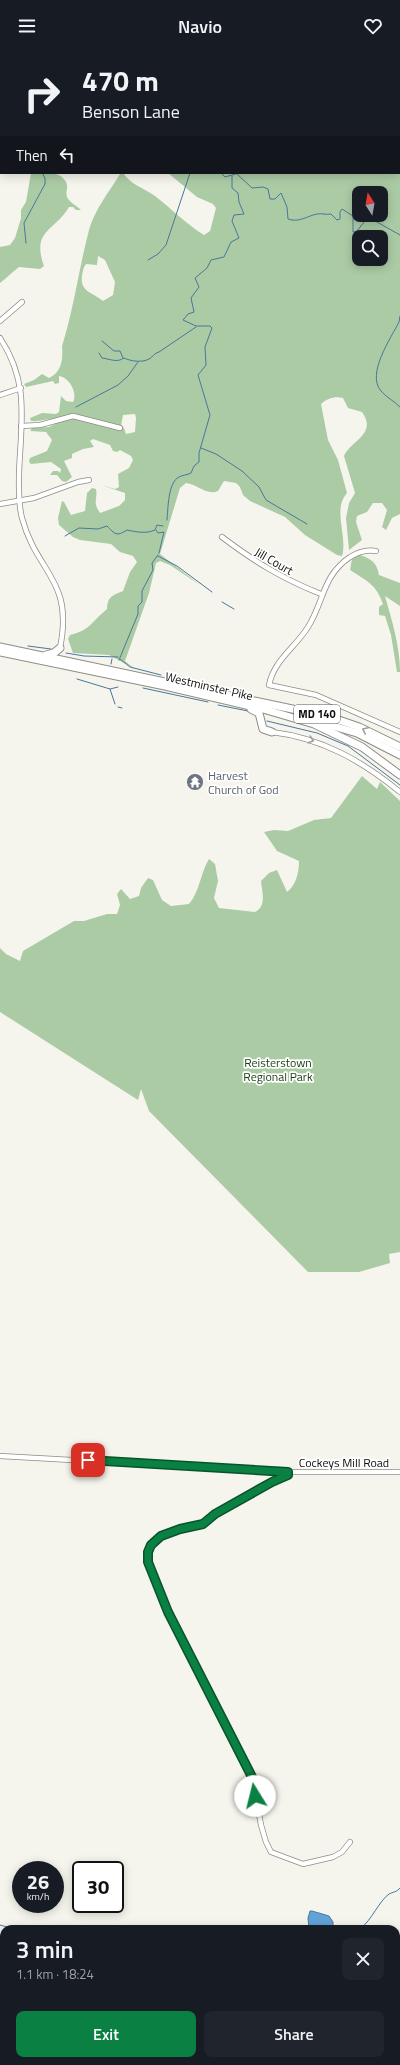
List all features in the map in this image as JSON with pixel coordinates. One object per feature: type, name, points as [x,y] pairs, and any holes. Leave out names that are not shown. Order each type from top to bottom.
[{"type":"highway","name":"Westminster Pike","points":[[0,647],[330,717],[359,727],[400,747]]},
{"type":"highway","points":[[43,656],[54,653],[60,648],[62,655],[71,661]]},
{"type":"highway","name":"Westminster Pike","points":[[0,652],[263,709],[314,724],[362,747],[400,775]]},
{"type":"highway","points":[[244,705],[259,713],[262,727],[265,731],[272,732]]},
{"type":"highway","points":[[263,709],[344,728],[400,754]]},
{"type":"street","points":[[0,321],[22,302]]},
{"type":"street","points":[[0,338],[14,362],[21,388],[19,501],[21,514],[28,536],[54,579],[61,597],[64,618],[60,648]]},
{"type":"street","points":[[0,395],[21,388]]},
{"type":"street","points":[[21,426],[40,425],[73,416],[120,428]]},
{"type":"street","points":[[0,504],[46,495],[78,482],[89,480]]},
{"type":"street","name":"Jill Court","points":[[222,537],[269,571],[295,584],[321,594]]},
{"type":"street","points":[[376,551],[365,550],[346,560],[333,572],[321,594],[311,622],[302,635],[276,665],[269,685],[321,697],[400,732]]},
{"type":"street","points":[[272,732],[315,741],[339,751],[364,765],[400,792]]},
{"type":"street","name":"Cockeys Mill Road","points":[[0,1456],[288,1472],[400,1472]]},
{"type":"street","points":[[288,1472],[288,1475],[272,1482],[215,1514],[203,1524],[180,1529],[161,1536],[151,1545],[147,1557],[168,1612],[253,1779],[257,1808],[269,1849],[276,1854],[303,1864],[333,1857],[342,1852],[350,1842]]},
{"type":"green space","points":[[31,174],[55,174],[63,178],[66,182],[68,199],[81,210],[76,210],[73,207],[69,207],[46,232],[40,245],[44,266],[40,269],[19,267],[0,283],[0,247],[10,245],[15,238],[21,218],[21,210],[26,202]]},
{"type":"green space","points":[[120,174],[124,174],[130,181],[155,196],[204,235],[210,231],[216,208],[213,204],[197,197],[169,174],[400,174],[400,514],[392,518],[386,530],[382,527],[387,510],[382,503],[373,503],[367,512],[357,516],[356,522],[362,540],[349,550],[346,518],[349,503],[355,493],[344,456],[365,432],[367,426],[366,420],[362,412],[348,408],[343,398],[335,397],[323,402],[321,404],[328,440],[338,460],[347,493],[343,500],[340,515],[343,540],[342,556],[337,555],[305,535],[285,517],[250,501],[243,495],[240,487],[236,483],[224,481],[218,491],[210,492],[186,483],[180,488],[160,554],[200,585],[170,565],[160,561],[156,563],[149,593],[125,661],[135,669],[109,655],[73,653],[68,639],[70,635],[87,628],[107,609],[109,599],[123,591],[130,572],[137,562],[133,556],[120,552],[111,544],[80,540],[73,537],[59,525],[58,518],[62,501],[71,515],[85,511],[87,493],[92,488],[96,489],[96,503],[100,513],[119,506],[125,500],[125,493],[101,485],[115,489],[119,487],[118,474],[129,468],[133,460],[131,456],[120,450],[117,452],[113,451],[110,445],[93,439],[90,441],[94,447],[83,449],[72,454],[72,458],[64,461],[72,477],[66,482],[62,481],[57,475],[50,475],[53,471],[58,471],[60,473],[61,469],[51,462],[31,464],[29,462],[30,458],[47,451],[52,440],[46,432],[30,431],[32,428],[49,427],[59,422],[59,419],[31,421],[30,418],[42,413],[56,414],[59,412],[61,396],[66,401],[73,402],[74,394],[72,386],[69,382],[63,377],[59,376],[59,383],[55,384],[53,381],[26,387],[24,384],[34,380],[42,374],[49,378],[57,372],[61,365],[62,346],[70,317],[89,230],[99,208]],"holes":[[[98,256],[105,260],[115,282],[113,295],[103,301],[85,289],[82,276],[86,264],[97,265]],[[135,414],[135,432],[126,434],[124,428],[121,426],[123,415]]]},
{"type":"green space","points":[[360,555],[368,558],[375,564],[379,575],[400,583],[400,606],[385,596],[397,643],[400,672],[397,672],[391,635],[385,616],[379,615],[379,607],[383,604],[380,597],[374,587],[350,570],[352,559]]},
{"type":"green space","name":"Reisterstown Regional Park","points":[[362,776],[377,789],[380,782],[400,801],[400,1252],[389,1254],[390,1263],[359,1272],[308,1272],[149,1111],[141,1089],[138,1100],[0,1012],[0,948],[6,954],[20,961],[23,951],[74,921],[84,921],[107,914],[117,914],[120,905],[117,894],[121,889],[130,899],[139,896],[141,888],[148,878],[153,880],[162,900],[171,906],[189,904],[196,894],[209,859],[215,864],[218,881],[214,898],[219,908],[255,912],[261,906],[263,898],[261,881],[269,873],[277,870],[287,892],[295,882],[298,870],[299,861],[277,851],[264,832],[274,830],[288,831],[314,820],[331,818]]},
{"type":"water","points":[[310,1911],[329,1916],[333,1922],[333,1925],[309,1925],[308,1918]]},
{"type":"waterway","points":[[26,243],[24,223],[45,184],[45,178],[43,174]]},
{"type":"waterway","points":[[148,260],[158,254],[166,245],[190,174]]},
{"type":"waterway","points":[[222,174],[225,177],[236,174]]},
{"type":"waterway","points":[[237,174],[252,188],[263,187],[268,189],[270,199],[275,199],[281,193],[287,207],[288,219],[299,220],[317,214],[331,214],[337,220],[340,219],[340,212],[342,209],[353,216],[353,232],[357,231],[368,217],[400,235]]},
{"type":"waterway","points":[[167,520],[169,496],[173,484],[179,477],[191,473],[194,466],[199,462],[199,453],[210,415],[198,375],[206,365],[205,347],[212,328],[210,326],[196,326],[183,320],[188,314],[194,312],[191,298],[199,287],[195,278],[207,268],[211,260],[224,257],[231,242],[239,238],[232,221],[234,215],[244,214],[239,202],[238,193],[232,188],[232,176]]},
{"type":"waterway","points":[[400,316],[399,322],[381,356],[376,375],[377,384],[381,391],[400,407]]},
{"type":"waterway","points":[[99,353],[102,358],[113,360],[124,358],[143,361],[150,358],[196,327]]},
{"type":"waterway","points":[[102,341],[114,351],[120,351],[123,358]]},
{"type":"waterway","points":[[76,407],[118,385],[128,376],[138,362]]},
{"type":"waterway","points":[[201,448],[216,454],[242,471],[259,487],[266,500],[307,524]]},
{"type":"waterway","points":[[65,536],[79,528],[98,529],[107,526],[114,533],[118,534],[127,530],[148,532],[155,530],[157,525],[163,526]]},
{"type":"waterway","points":[[156,530],[158,533],[164,532],[159,553]]},
{"type":"waterway","points":[[119,660],[138,614],[138,606],[142,602],[142,591],[153,570],[152,563],[158,555]]},
{"type":"waterway","points":[[158,556],[177,566],[212,592]]},
{"type":"waterway","points":[[222,602],[234,609]]},
{"type":"waterway","points":[[28,646],[51,649]]},
{"type":"waterway","points":[[66,653],[84,656],[118,657]]},
{"type":"waterway","points":[[111,664],[112,659]]},
{"type":"waterway","points":[[120,659],[130,667],[161,675]]},
{"type":"waterway","points":[[77,679],[110,689],[118,687]]},
{"type":"waterway","points":[[143,688],[208,702]]},
{"type":"waterway","points":[[110,689],[115,704]]},
{"type":"waterway","points":[[218,705],[248,711]]},
{"type":"waterway","points":[[118,707],[122,708]]},
{"type":"waterway","points":[[267,721],[317,733],[348,746],[400,785]]},
{"type":"waterway","points":[[364,1925],[385,1897],[400,1888]]},
{"type":"place","name":"Harvest Church of God","points":[[195,782]]},
{"type":"route","points":[[88,1460],[288,1472],[288,1475],[272,1482],[243,1500],[211,1516],[203,1524],[180,1529],[161,1536],[151,1545],[147,1557],[168,1612],[253,1779],[255,1796]]}]
